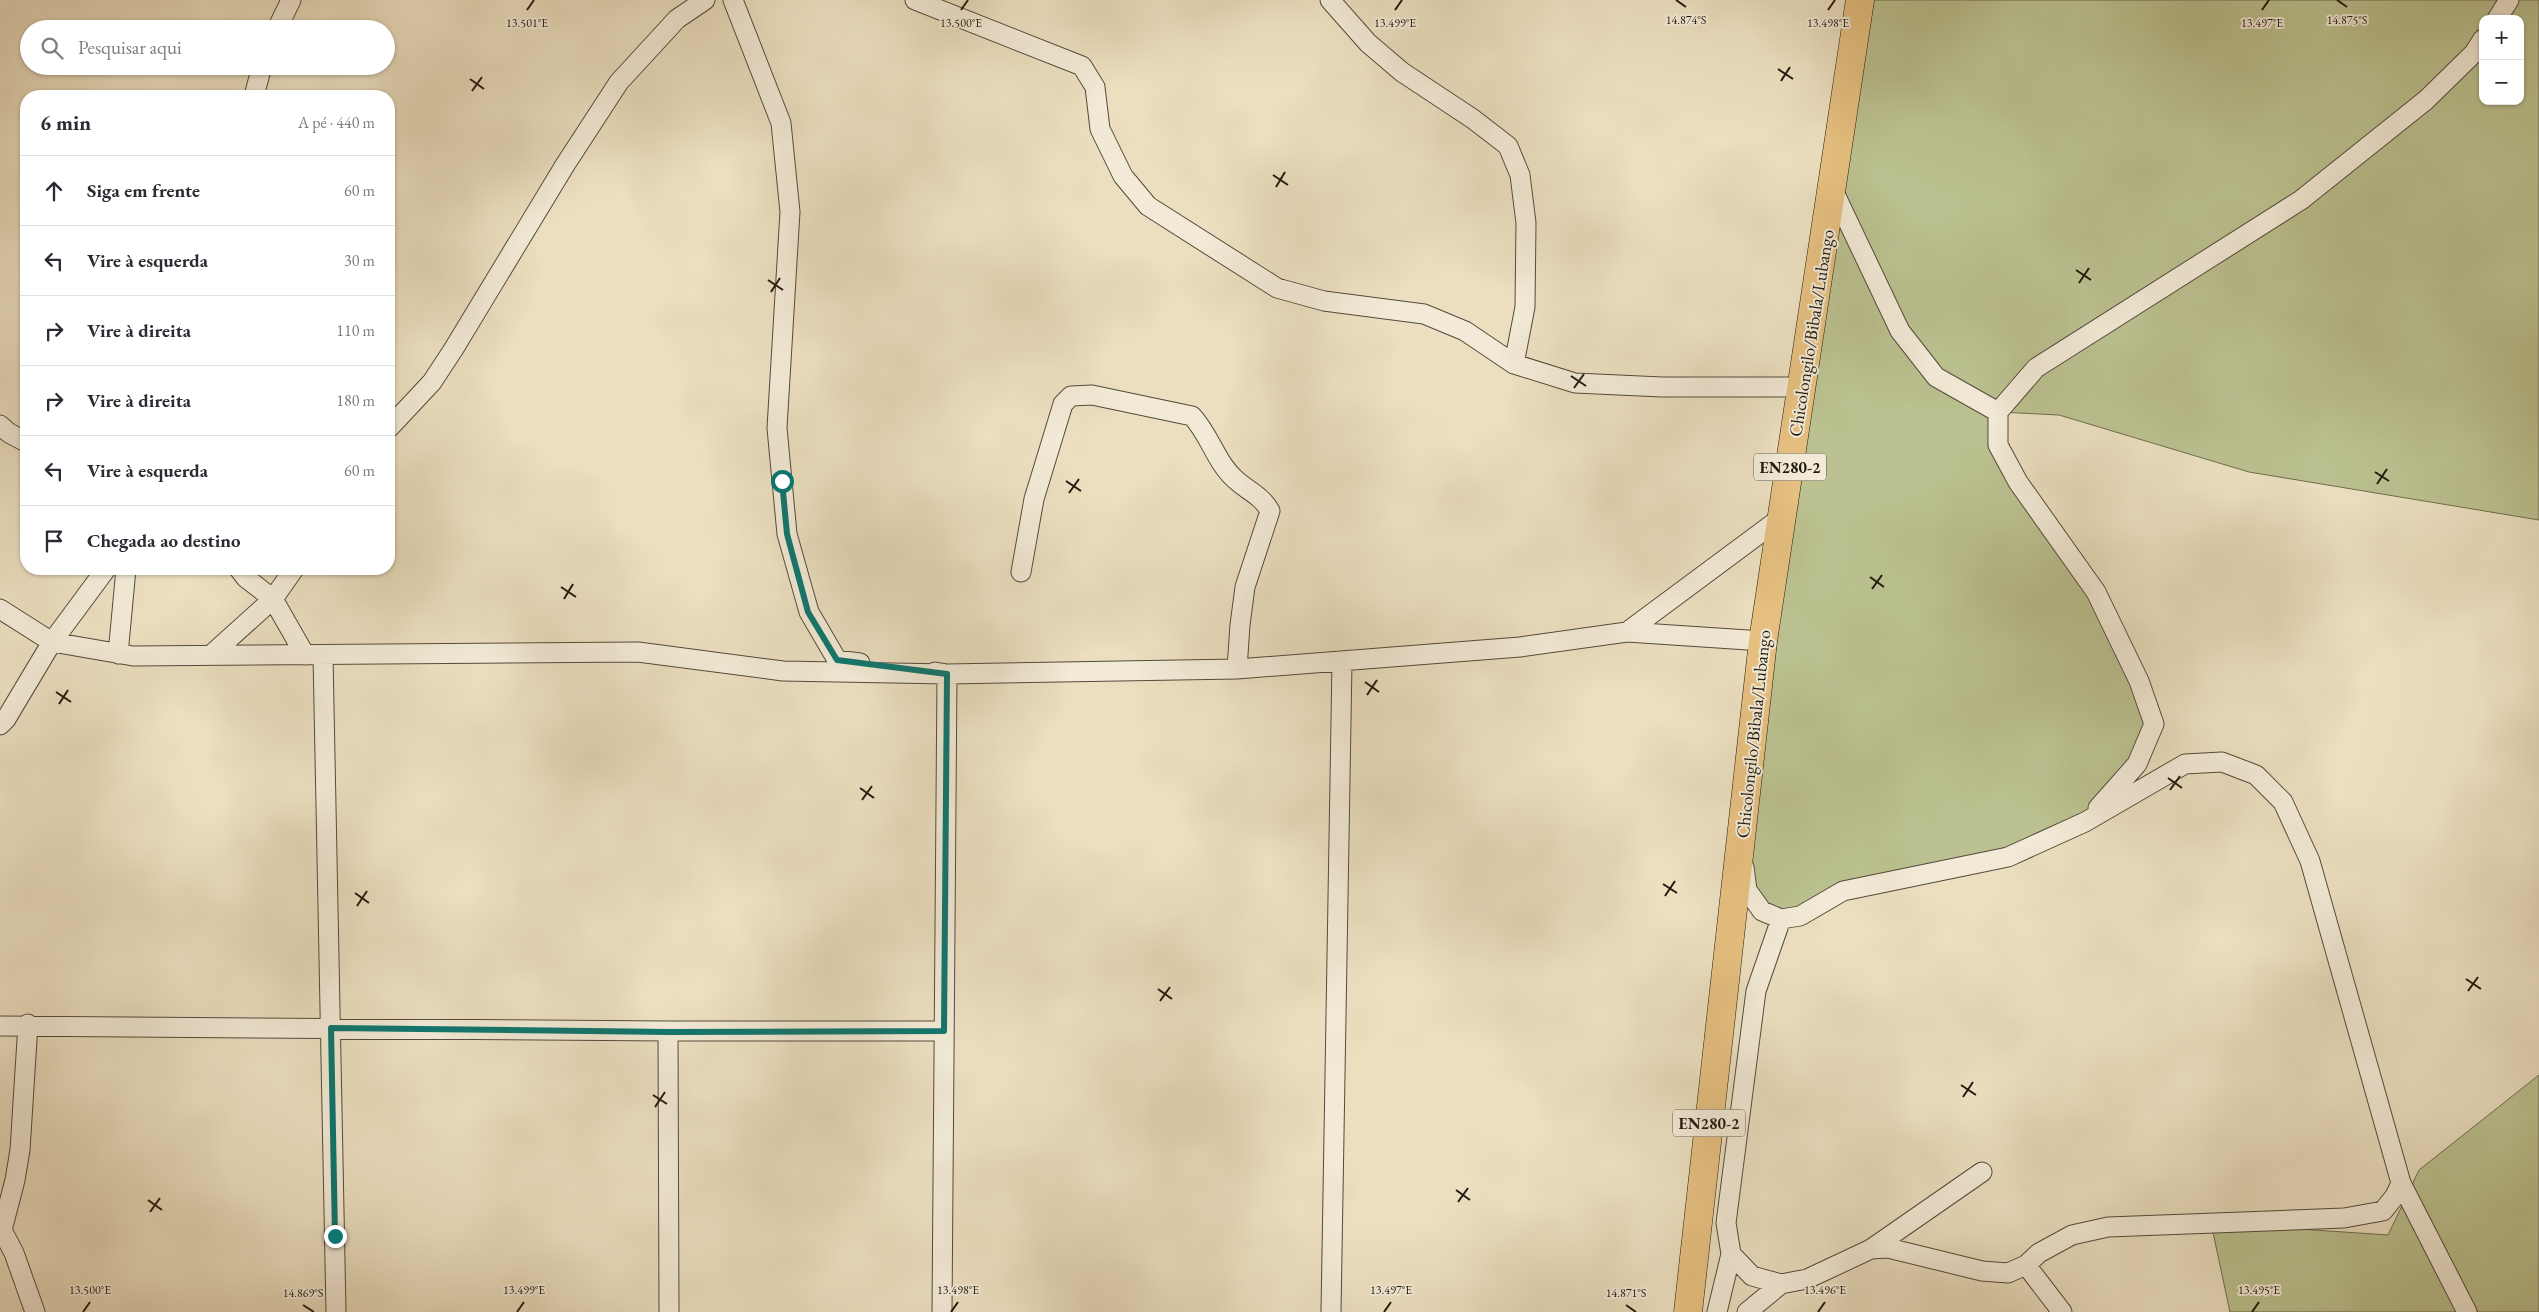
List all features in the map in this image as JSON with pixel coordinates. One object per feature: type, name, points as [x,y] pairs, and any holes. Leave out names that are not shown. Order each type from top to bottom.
[{"type":"main road","name":"Chicolongilo/Bibala/Lubango","points":[[1688,1312],[1763,641],[1833,190],[1860,0]]},
{"type":"street","points":[[281,20],[291,0]]},
{"type":"street","points":[[395,422],[432,382],[565,165],[619,82],[677,19],[705,0]]},
{"type":"street","points":[[733,0],[781,123],[790,212],[777,428],[787,534],[808,612],[837,660],[947,674]]},
{"type":"street","points":[[915,0],[1082,66],[1095,87],[1100,129],[1123,176],[1148,206],[1277,288],[1324,301],[1424,314],[1465,331],[1514,364],[1575,383],[1662,387],[1803,387]]},
{"type":"street","points":[[1330,0],[1368,43],[1402,72],[1473,119],[1508,146],[1520,175],[1526,223],[1525,307],[1514,364]]},
{"type":"street","points":[[2500,15],[2509,0]]},
{"type":"street","points":[[2085,822],[2137,764],[2154,724],[2140,681],[2096,592],[2018,482],[1998,445],[1998,412],[2036,368],[2301,200],[2426,100],[2474,53],[2479,45]]},
{"type":"street","points":[[256,90],[260,75]]},
{"type":"street","points":[[1833,190],[1900,331],[1936,377],[1998,412]]},
{"type":"street","points":[[1021,572],[1034,499],[1063,404],[1071,396],[1092,395],[1192,416],[1200,425],[1216,456],[1235,480],[1265,501],[1270,511],[1245,587],[1237,669]]},
{"type":"street","points":[[0,424],[9,434],[20,439]]},
{"type":"street","points":[[1627,632],[1782,517]]},
{"type":"street","points":[[0,725],[6,719],[52,642],[102,575]]},
{"type":"street","points":[[118,654],[125,575]]},
{"type":"street","points":[[244,575],[273,599],[314,655],[331,1028],[336,1312]]},
{"type":"street","points":[[212,654],[273,599],[290,575]]},
{"type":"street","points":[[0,609],[52,642],[133,656],[638,652],[783,672],[947,674],[1237,669],[1520,647],[1627,632],[1763,641]]},
{"type":"street","points":[[1331,1312],[1342,662]]},
{"type":"street","points":[[942,1312],[947,674]]},
{"type":"street","points":[[1741,846],[1747,890],[1762,910],[1781,919],[1800,916],[1843,891],[2008,857],[2085,822],[2185,764],[2222,762],[2256,775],[2283,802],[2310,861],[2401,1183],[2467,1312]]},
{"type":"street","points":[[1717,1312],[1731,1254],[1726,1223],[1756,991],[1781,919]]},
{"type":"street","points":[[0,1026],[28,1024],[668,1032],[944,1031]]},
{"type":"street","points":[[28,1024],[20,1150],[15,1180],[1,1232],[14,1253],[35,1312]]},
{"type":"street","points":[[668,1032],[669,1312]]},
{"type":"street","points":[[1731,1254],[1752,1276],[1781,1284],[1806,1279],[1871,1249],[1982,1172]]},
{"type":"street","points":[[1871,1249],[1888,1248],[1982,1271],[2008,1273],[2026,1266],[2039,1253],[2072,1235],[2108,1226],[2344,1218],[2383,1211],[2395,1196],[2401,1183]]},
{"type":"street","points":[[2026,1266],[2062,1312]]},
{"type":"street","points":[[1747,1312],[1781,1284]]},
{"type":"green space","points":[[1860,0],[2539,0],[2539,520],[2249,472],[2059,415],[1998,412],[1998,445],[2060,538],[2154,724],[2085,822],[2008,857],[1908,876],[1781,919],[1762,911],[1741,846]]},
{"type":"green space","points":[[2539,1075],[2539,1312],[2230,1312],[2211,1223],[2388,1235],[2419,1170]]},
{"type":"route","points":[[335,1236],[331,1028],[668,1032],[944,1031],[947,674],[837,660],[808,612],[787,534],[782,481]]}]
